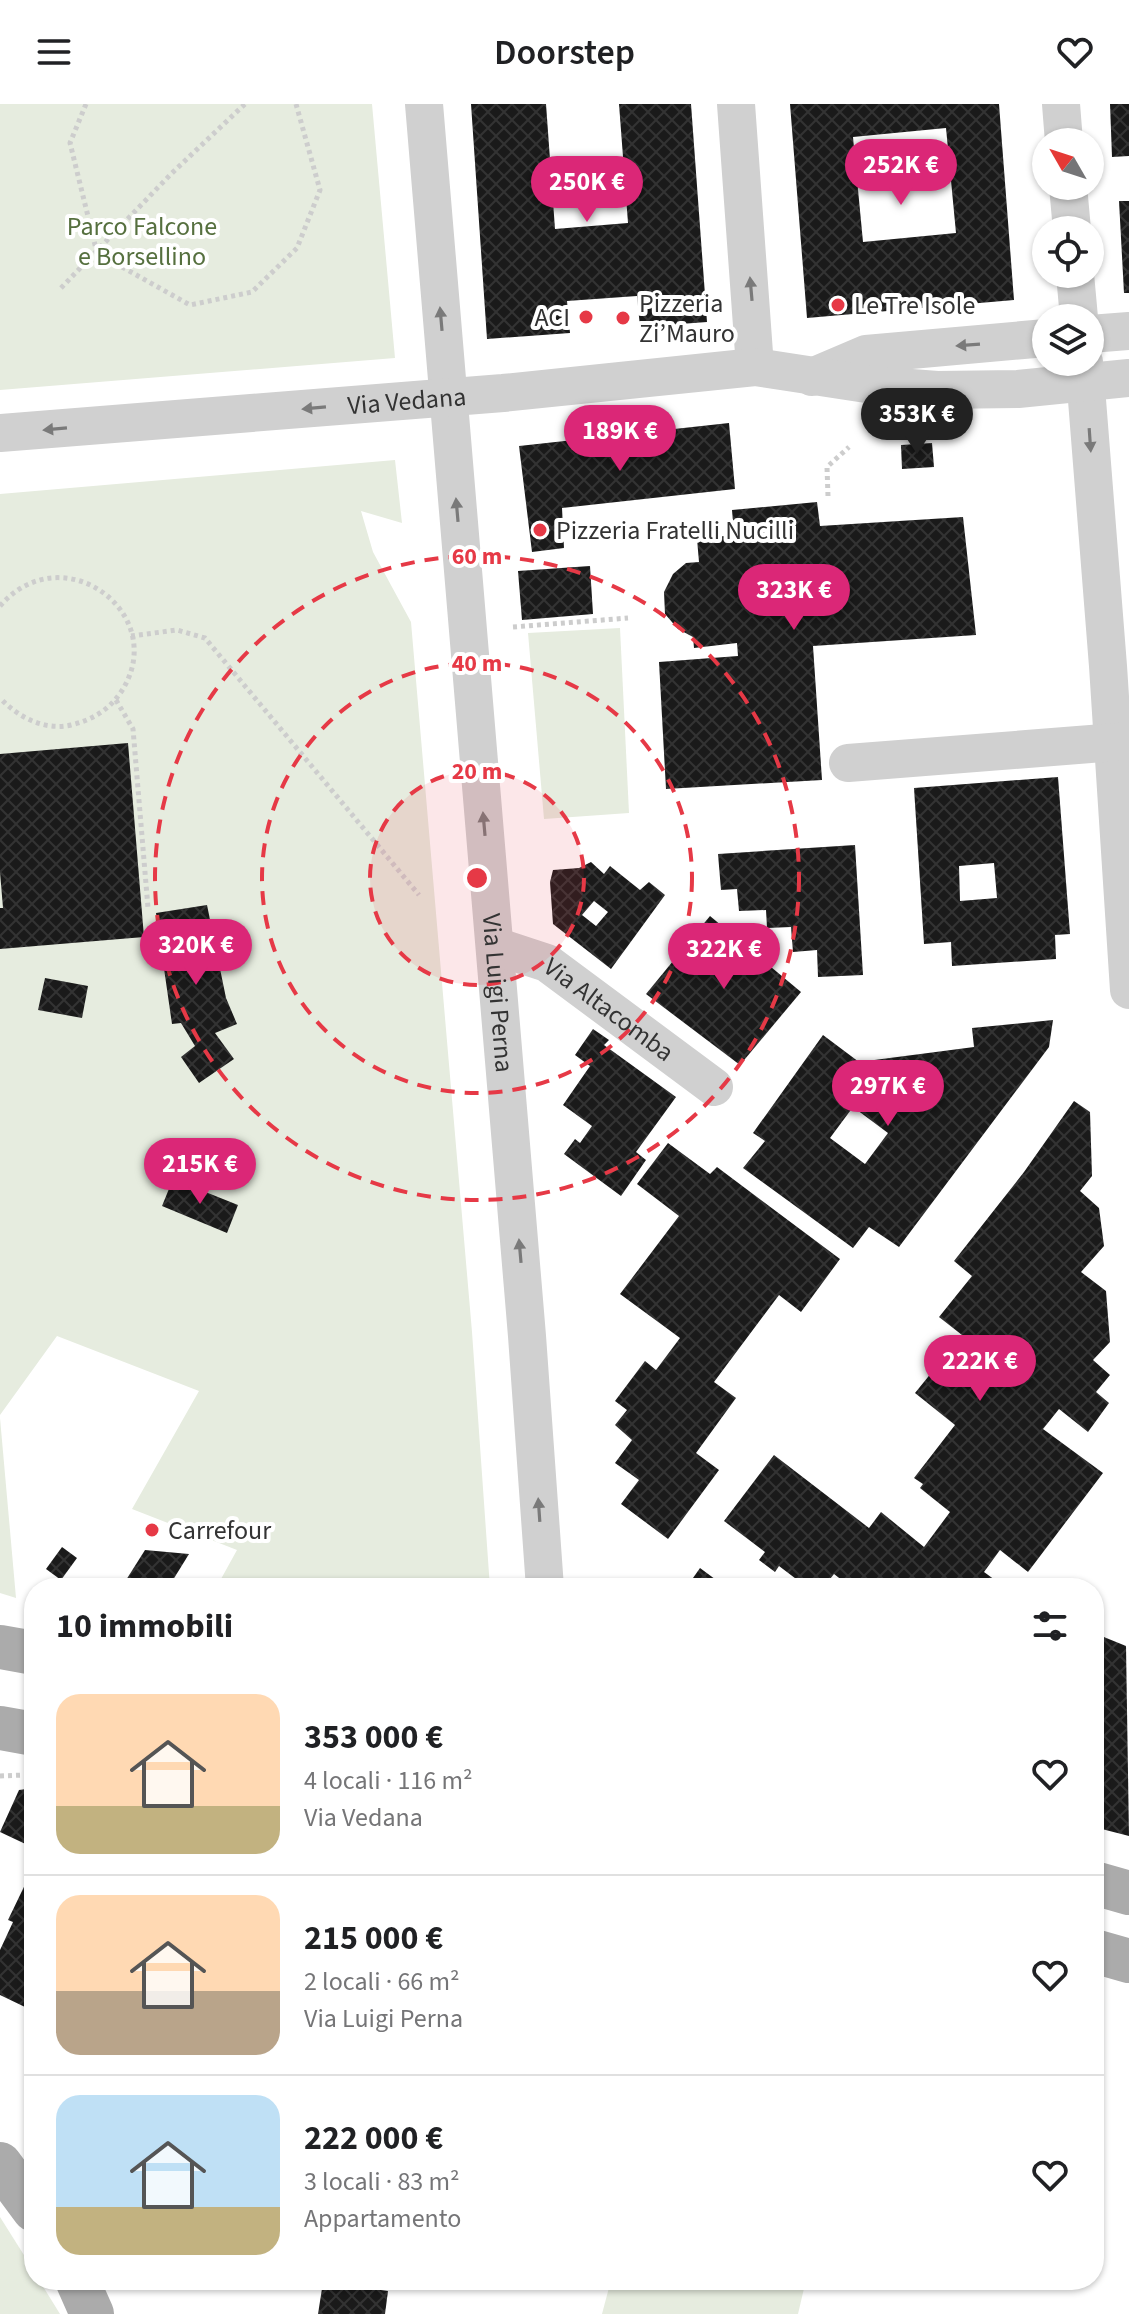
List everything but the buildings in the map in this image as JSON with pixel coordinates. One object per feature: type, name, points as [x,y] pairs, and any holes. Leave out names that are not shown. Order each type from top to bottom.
[{"type":"main road","points":[[0,1647],[24,1651]]},
{"type":"main road","points":[[0,1728],[24,1732]]},
{"type":"main road","points":[[1104,1886],[1129,1893]]},
{"type":"main road","points":[[1104,1954],[1129,1961]]},
{"type":"main road","points":[[0,2164],[24,2196]]},
{"type":"main road","points":[[81,2290],[92,2314]]},
{"type":"street","name":"Via Luigi Perna","points":[[424,104],[526,1320],[544,1578]]},
{"type":"street","points":[[736,104],[755,367]]},
{"type":"street","points":[[1061,104],[1063,128]]},
{"type":"street","points":[[1104,333],[1129,331]]},
{"type":"street","points":[[812,377],[866,354],[1032,339]]},
{"type":"street","name":"Via Vedana","points":[[0,433],[448,397],[755,367],[886,386],[948,390],[1018,389],[1069,376]]},
{"type":"street","name":"Via Vedana","points":[[1104,375],[1129,378]]},
{"type":"street","points":[[1085,376],[1119,680],[1129,990]]},
{"type":"street","points":[[848,763],[1121,741]]},
{"type":"street","name":"Via Altacomba","points":[[495,946],[547,963],[714,1087]]},
{"type":"path","points":[[86,104],[70,143],[97,253],[190,305],[252,292],[297,248],[320,190],[296,104]]},
{"type":"path","points":[[61,288],[241,105]]},
{"type":"path","points":[[828,496],[827,467],[849,447]]},
{"type":"path","points":[[0,606],[16,590],[33,581],[52,577],[91,583],[120,608],[131,636],[132,665],[116,700],[84,722],[65,726],[45,725],[10,709],[0,698]]},
{"type":"path","points":[[513,627],[628,618]]},
{"type":"path","points":[[131,636],[177,630],[205,638],[419,895]]},
{"type":"path","points":[[116,700],[133,729],[148,908]]},
{"type":"green space","name":"Parco Falcone e Borsellino","points":[[0,104],[372,104],[395,358],[0,390]]},
{"type":"green space","points":[[395,460],[402,523],[361,511],[373,552],[411,622],[472,1332],[489,1578],[222,1578],[237,1550],[132,1509],[199,1391],[57,1336],[0,1415],[0,494]]},
{"type":"green space","points":[[620,628],[629,813],[544,819],[528,633]]},
{"type":"green space","points":[[0,1418],[16,1598],[0,1593]]},
{"type":"green space","points":[[0,2217],[24,2255],[24,2290],[45,2290],[60,2314],[0,2314]]},
{"type":"green space","points":[[608,2290],[804,2290],[798,2314],[602,2314]]},
{"type":"place","name":"Le Tre Isole","points":[[838,305]]},
{"type":"place","name":"ACI","points":[[586,317]]},
{"type":"place","name":"Pizzeria Zi’Mauro","points":[[623,318]]},
{"type":"place","name":"Pizzeria Fratelli Nucilli","points":[[540,530]]},
{"type":"place","name":"Carrefour","points":[[152,1530]]}]
